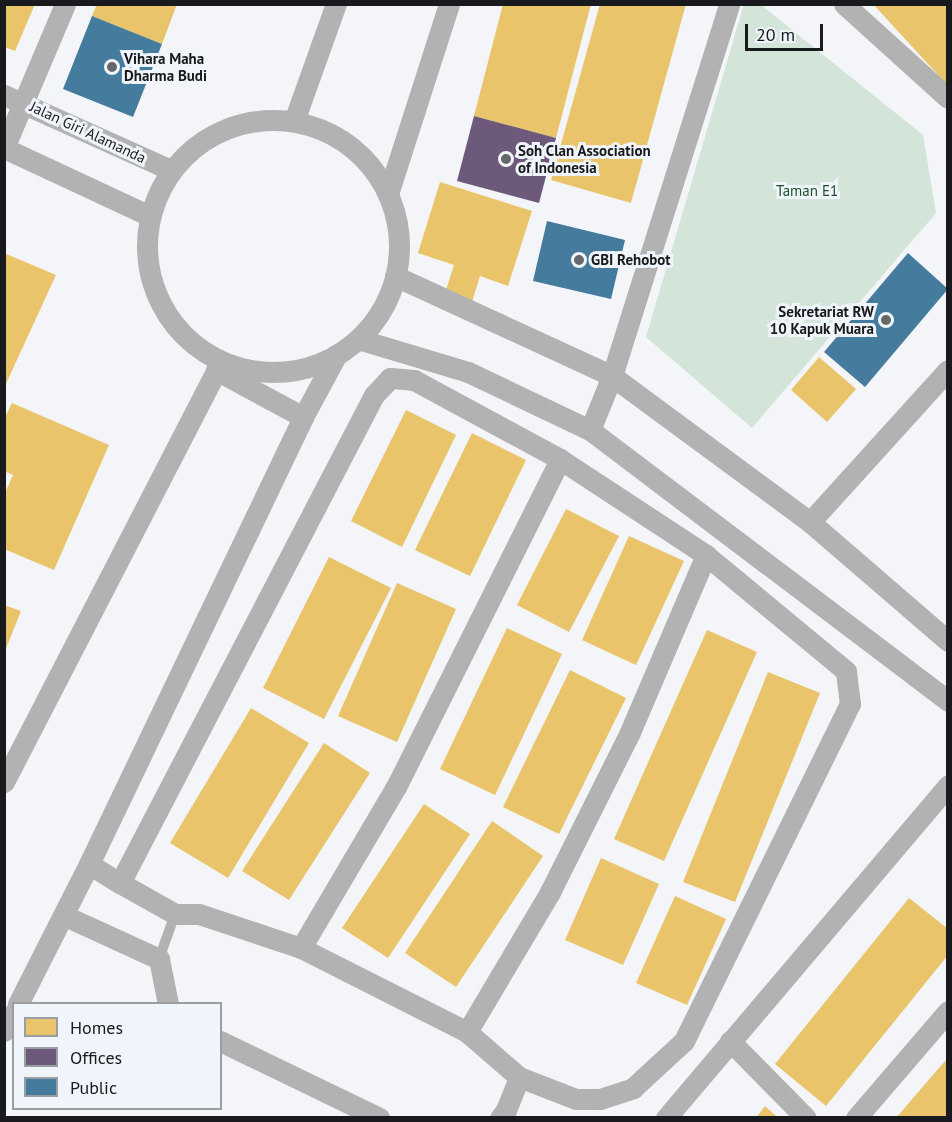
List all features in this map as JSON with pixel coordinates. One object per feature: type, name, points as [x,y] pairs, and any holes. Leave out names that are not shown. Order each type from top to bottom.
[{"type":"street","points":[[65,4],[13,99],[4,148],[150,216]]},
{"type":"street","points":[[294,121],[336,4]]},
{"type":"street","points":[[388,194],[448,4]]},
{"type":"street","points":[[590,430],[612,376],[729,4]]},
{"type":"street","points":[[844,4],[948,98]]},
{"type":"street","name":"Jalan Giri Alamanda","points":[[13,99],[171,170]]},
{"type":"street","points":[[218,366],[259,372],[299,370],[336,356],[358,339],[381,310],[395,276],[398,234],[388,194],[372,167],[350,146],[324,130],[294,121],[260,119],[226,128],[195,145],[171,170],[150,216],[147,260],[158,302],[184,338],[218,366],[303,417]]},
{"type":"street","points":[[395,276],[612,376],[810,522],[948,641]]},
{"type":"street","points":[[358,339],[468,372],[590,430],[948,701]]},
{"type":"street","points":[[19,1002],[89,864],[303,417],[336,356]]},
{"type":"street","points":[[4,782],[218,366]]},
{"type":"street","points":[[810,522],[948,370]]},
{"type":"street","points":[[89,864],[120,883],[175,914],[199,914],[301,948],[467,1032],[519,1077],[576,1099],[600,1099],[633,1088],[684,1041],[850,704],[846,671],[706,555],[560,459],[414,380],[390,378],[374,395],[120,883]]},
{"type":"street","points":[[301,948],[396,787],[560,459]]},
{"type":"street","points":[[467,1032],[556,881],[630,732],[706,555]]},
{"type":"street","points":[[666,1118],[948,785]]},
{"type":"street","points":[[63,915],[159,959],[168,1002]]},
{"type":"street","points":[[856,1118],[948,1011]]},
{"type":"street","points":[[4,1031],[12,1017]]},
{"type":"street","points":[[730,1041],[806,1118]]},
{"type":"street","points":[[222,1042],[378,1118]]},
{"type":"street","points":[[500,1118],[507,1110],[519,1077]]},
{"type":"lane","points":[[159,959],[175,914]]},
{"type":"green space","name":"Taman E1","points":[[744,4],[761,5],[923,135],[936,213],[752,428],[646,337]]},
{"type":"building: Homes","points":[[5,4],[35,4],[15,51],[5,47]]},
{"type":"building: Homes","points":[[97,4],[177,4],[162,44],[92,16]]},
{"type":"building: Homes","points":[[503,4],[591,4],[556,138],[474,116]]},
{"type":"building: Homes","points":[[600,4],[686,4],[631,203],[551,180]]},
{"type":"building: Homes","points":[[873,4],[948,4],[948,85],[928,64]]},
{"type":"building: Homes","points":[[440,182],[532,211],[508,286],[480,276],[472,302],[445,293],[454,265],[418,253]]},
{"type":"building: Homes","points":[[4,253],[56,275],[4,388]]},
{"type":"building: Homes","points":[[906,259],[940,289],[913,319],[879,289]]},
{"type":"building: Homes","points":[[865,304],[901,334],[863,378],[828,348]]},
{"type":"building: Homes","points":[[819,357],[856,389],[827,422],[791,390]]},
{"type":"building: Homes","points":[[12,403],[109,445],[54,570],[4,549],[4,495],[13,475],[4,471],[4,419]]},
{"type":"building: Homes","points":[[406,410],[456,435],[402,547],[351,521]]},
{"type":"building: Homes","points":[[472,433],[526,460],[470,576],[415,550]]},
{"type":"building: Homes","points":[[566,509],[619,536],[569,632],[517,605]]},
{"type":"building: Homes","points":[[629,536],[684,561],[636,665],[582,640]]},
{"type":"building: Homes","points":[[329,557],[391,588],[324,719],[263,688]]},
{"type":"building: Homes","points":[[397,583],[456,609],[397,742],[338,716]]},
{"type":"building: Homes","points":[[4,605],[21,611],[5,651],[4,651]]},
{"type":"building: Homes","points":[[507,628],[562,654],[495,795],[440,769]]},
{"type":"building: Homes","points":[[707,630],[757,652],[664,861],[614,839]]},
{"type":"building: Homes","points":[[570,670],[626,698],[559,834],[503,807]]},
{"type":"building: Homes","points":[[768,672],[820,693],[735,902],[683,882]]},
{"type":"building: Homes","points":[[251,708],[309,743],[228,878],[170,843]]},
{"type":"building: Homes","points":[[324,743],[370,773],[289,900],[242,871]]},
{"type":"building: Homes","points":[[424,804],[470,834],[388,958],[342,928]]},
{"type":"building: Homes","points":[[492,821],[543,856],[456,987],[405,953]]},
{"type":"building: Homes","points":[[601,858],[659,884],[623,965],[565,940]]},
{"type":"building: Homes","points":[[675,896],[726,919],[687,1005],[636,983]]},
{"type":"building: Homes","points":[[909,898],[948,929],[948,955],[826,1106],[775,1064]]},
{"type":"building: Homes","points":[[948,1058],[948,1118],[896,1118],[938,1069]]},
{"type":"building: Homes","points":[[765,1106],[778,1118],[756,1118]]},
{"type":"building: Offices","name":"Soh Clan Association of Indonesia","points":[[474,116],[556,138],[539,203],[457,181]]},
{"type":"building: Public","name":"Vihara Maha Dharma Budi","points":[[92,16],[162,44],[133,117],[63,89]]},
{"type":"building: Public","name":"GBI Rehobot","points":[[547,221],[625,240],[611,299],[533,281]]},
{"type":"building: Public","name":"Sekretariat RW 10 Kapuk Muara","points":[[908,253],[948,289],[865,387],[824,352]]},
{"type":"place","name":"Vihara Maha Dharma Budi","points":[[112,67]]},
{"type":"place","name":"Soh Clan Association of Indonesia","points":[[506,159]]},
{"type":"place","name":"GBI Rehobot","points":[[579,260]]},
{"type":"place","name":"Sekretariat RW 10 Kapuk Muara","points":[[886,320]]}]
